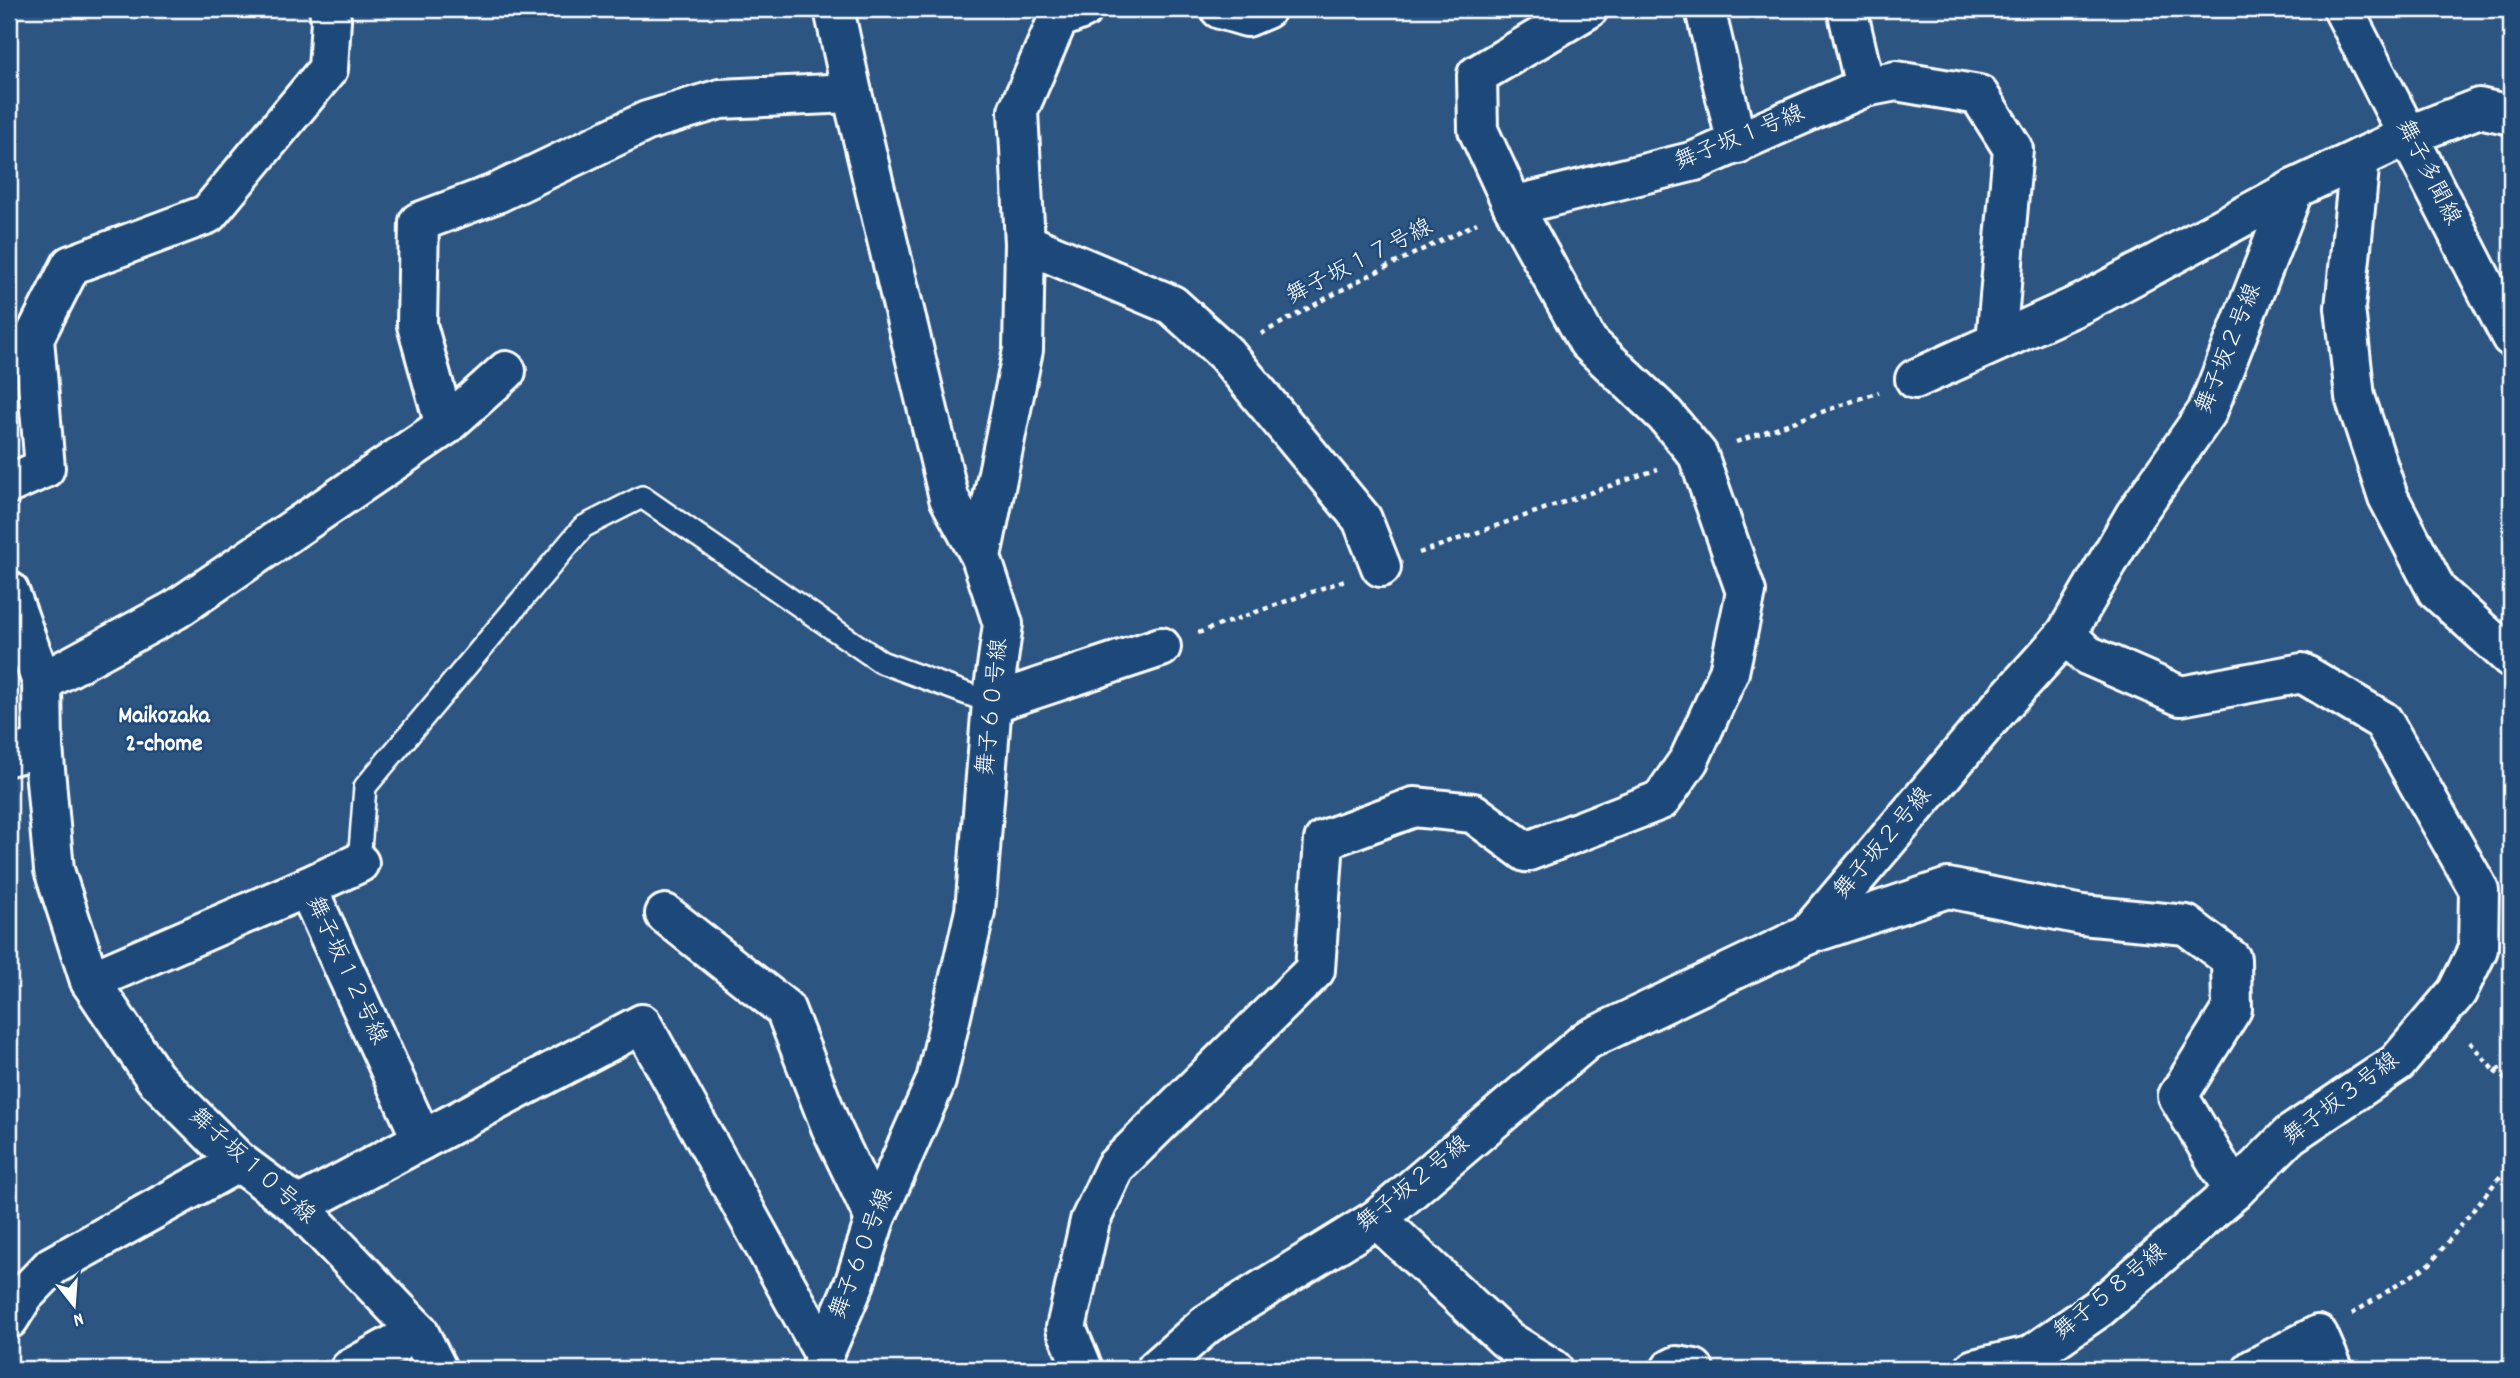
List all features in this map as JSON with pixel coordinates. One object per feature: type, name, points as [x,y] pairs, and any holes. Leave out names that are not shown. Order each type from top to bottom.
[{"type":"street","points":[[9,484],[45,467],[34,338],[71,265],[208,214],[328,69],[331,20],[329,9]]},
{"type":"street","points":[[834,9],[949,498],[981,557]]},
{"type":"street","name":"舞子６０号線","points":[[823,1361],[855,1282],[875,1219],[936,1081],[975,911],[992,703],[1003,624],[981,557],[1023,350],[1025,243],[1018,111],[1058,19],[1083,9]]},
{"type":"street","points":[[1220,9],[1247,18],[1266,9]]},
{"type":"street","points":[[1083,1369],[1066,1328],[1090,1222],[1115,1167],[1315,970],[1324,839],[1414,807],[1473,813],[1525,852],[1661,800],[1689,760],[1729,671],[1746,592],[1698,455],[1665,415],[1588,342],[1513,206],[1478,131],[1478,75],[1588,9]]},
{"type":"street","points":[[1705,9],[1737,144]]},
{"type":"street","points":[[1847,9],[1865,87]]},
{"type":"street","name":"舞子多聞線","points":[[2343,9],[2511,337]]},
{"type":"street","name":"舞子坂１号線","points":[[1513,206],[1695,161],[1865,87],[1896,81],[1979,94],[2013,149],[1996,342]]},
{"type":"street","points":[[445,425],[416,325],[419,222],[497,193],[647,121],[720,99],[852,93]]},
{"type":"street","points":[[1915,379],[2082,303],[2294,189],[2407,136],[2479,108],[2511,115]]},
{"type":"street","points":[[2360,158],[2345,308],[2356,397],[2388,496],[2437,591],[2511,658]]},
{"type":"street","name":"舞子坂２号線","points":[[1156,1369],[1208,1324],[1377,1219],[1587,1040],[1807,935],[2066,634],[2135,516],[2207,412],[2294,189]]},
{"type":"street","points":[[1025,243],[1172,305],[1226,354],[1362,519],[1381,567]]},
{"type":"street","points":[[42,682],[175,611],[445,425],[506,371]]},
{"type":"street","name":"舞子坂１０号線","points":[[9,591],[42,682],[26,751],[54,870],[90,981],[155,1078],[239,1162],[298,1206],[418,1331],[437,1369]]},
{"type":"street","name":"舞子坂３号線","points":[[2066,634],[2087,655],[2181,696],[2302,673],[2383,721],[2479,890],[2478,950],[2456,992],[2397,1063],[2290,1135],[2234,1191]]},
{"type":"street","points":[[992,703],[1161,647]]},
{"type":"street","points":[[307,887],[359,863]]},
{"type":"street","name":"舞子坂１２号線","points":[[90,981],[307,887],[422,1140]]},
{"type":"street","points":[[1807,935],[1948,888],[2082,915],[2186,925],[2231,959],[2232,1009],[2178,1096],[2234,1191]]},
{"type":"street","points":[[665,914],[785,1009],[831,1126],[875,1219]]},
{"type":"street","points":[[298,1206],[642,1024],[823,1361]]},
{"type":"street","points":[[9,1319],[24,1295],[52,1266],[239,1162]]},
{"type":"street","name":"舞子５８号線","points":[[1974,1369],[2030,1356],[2099,1308],[2234,1191]]},
{"type":"street","points":[[1377,1219],[1507,1340],[1553,1369]]},
{"type":"street","points":[[350,1369],[418,1331]]},
{"type":"street","points":[[2253,1369],[2326,1352]]},
{"type":"street","points":[[1671,1369],[1677,1366],[1694,1369]]},
{"type":"lane","points":[[359,863],[365,787],[583,527],[642,497],[881,662],[992,703]]},
{"type":"path","name":"舞子坂１７号線","points":[[1226,354],[1360,280],[1513,206]]},
{"type":"path","points":[[1161,647],[1915,379]]},
{"type":"path","points":[[2442,1009],[2494,1071],[2511,1083]]},
{"type":"path","points":[[2494,1071],[2511,1063]]},
{"type":"path","points":[[2326,1352],[2430,1264],[2511,1163]]},
{"type":"district","name":"Maikozaka 2-chome","points":[[164,731]]}]
